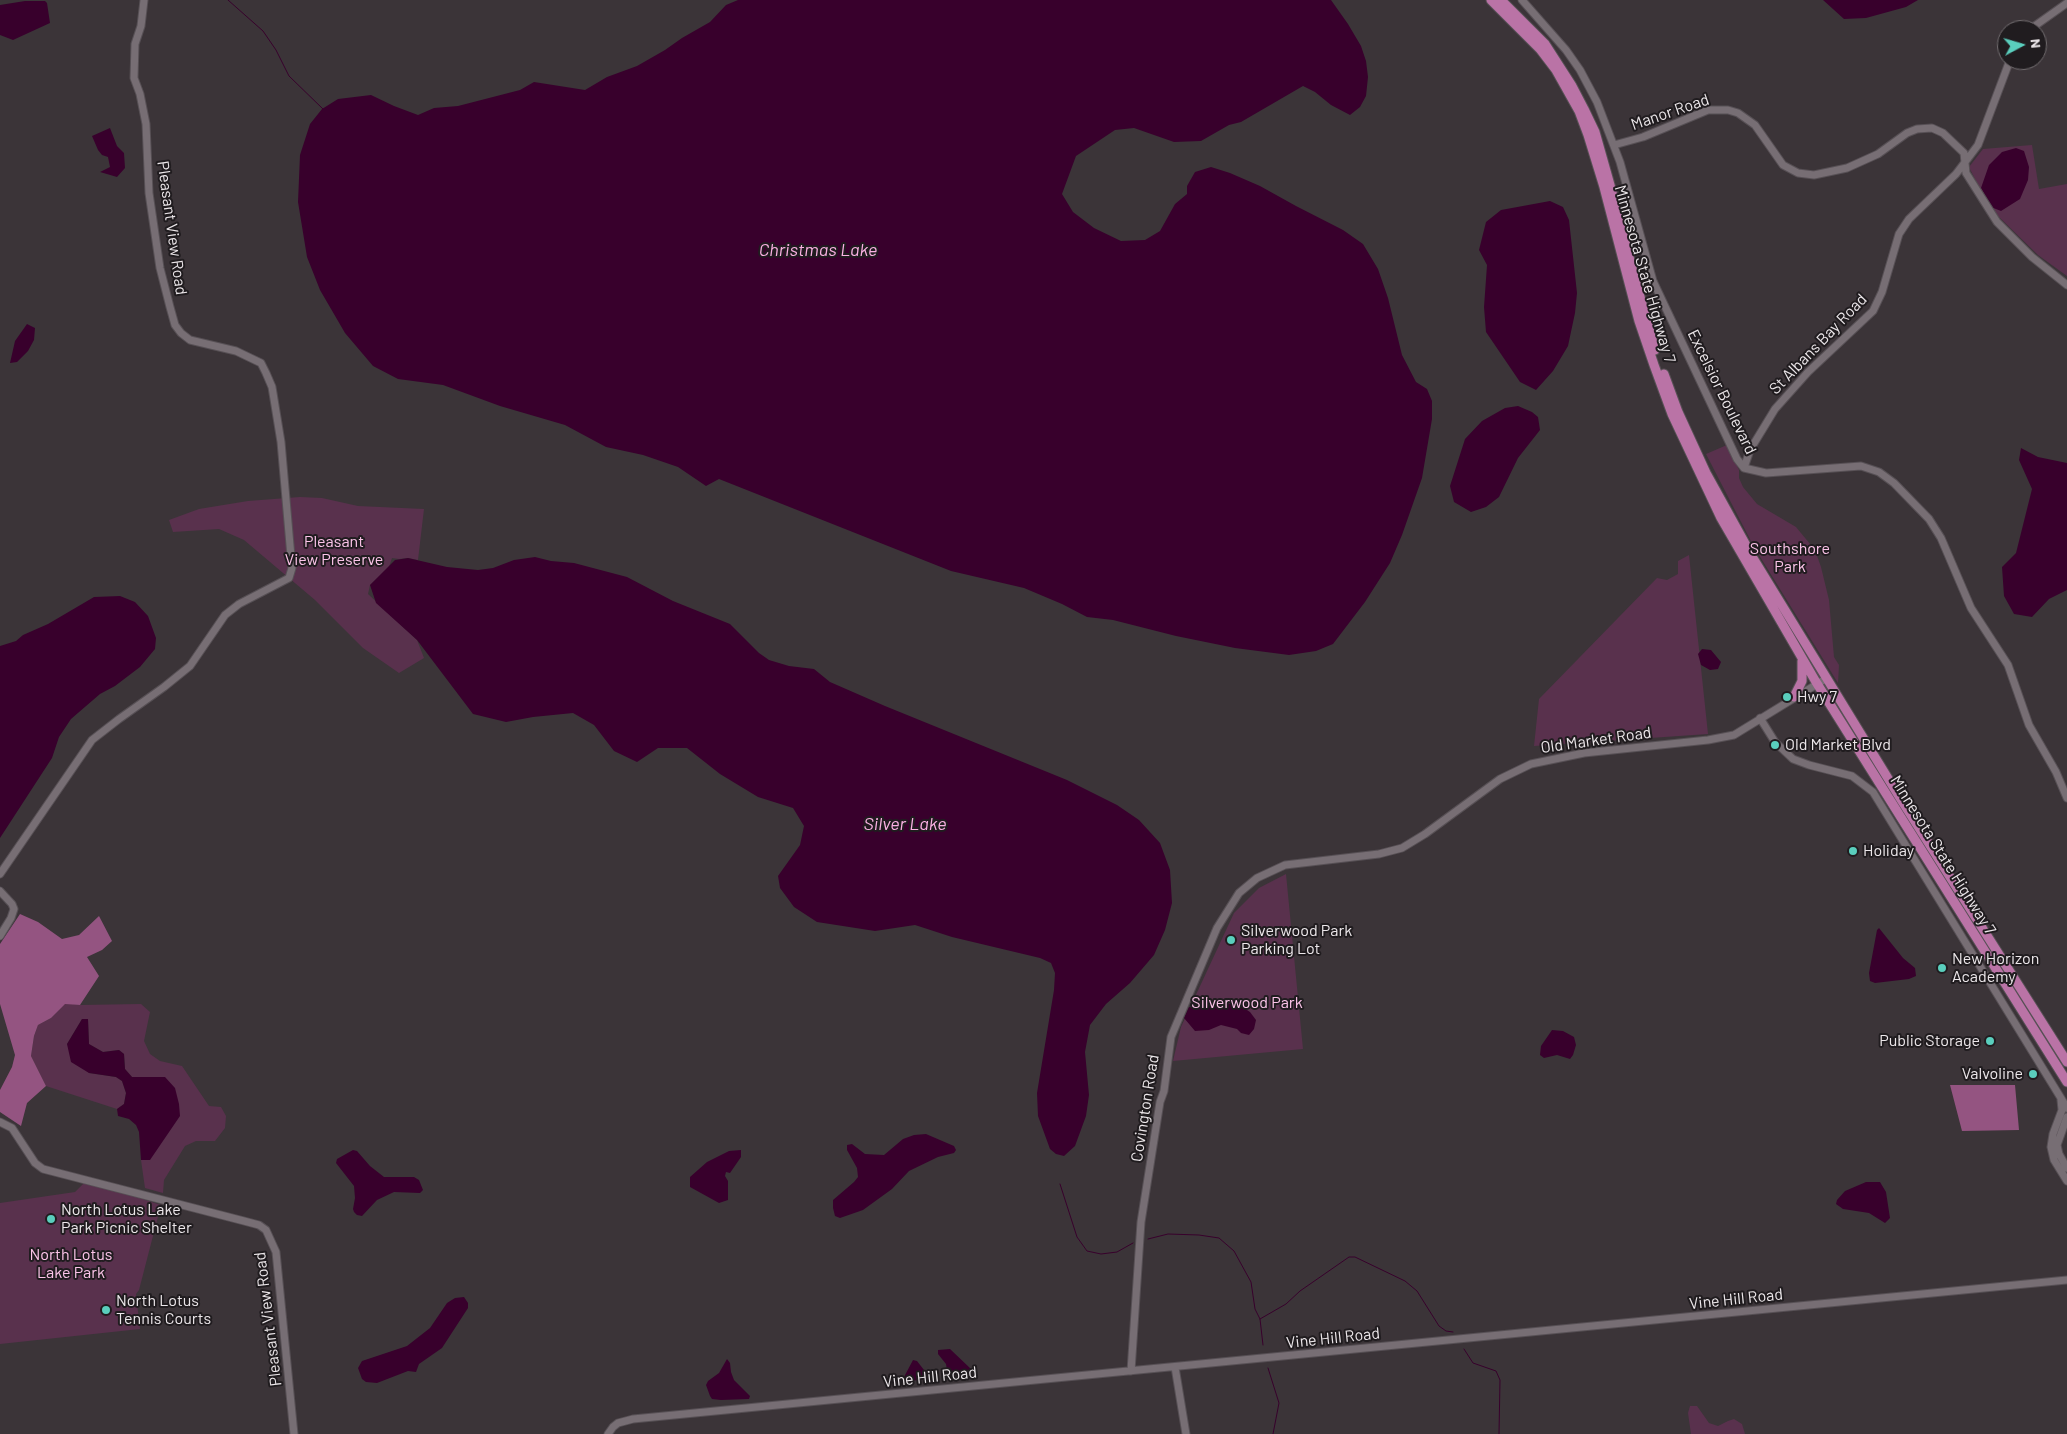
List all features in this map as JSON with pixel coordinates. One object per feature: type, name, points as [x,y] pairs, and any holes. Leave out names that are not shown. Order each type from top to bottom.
[{"type":"main road","name":"Minnesota State Highway 7","points":[[1491,0],[1540,49],[1556,70],[1579,111],[1604,187],[1639,322],[1672,414],[1721,518],[1816,682],[2067,1082]]},
{"type":"main road","name":"Minnesota State Highway 7","points":[[1502,0],[1545,44],[1568,79],[1595,132],[1646,322],[1678,412],[1728,516],[2027,1002],[2067,1062]]},
{"type":"main road","points":[[1794,697],[1803,677],[1802,661],[1798,651]]},
{"type":"street","name":"Pleasant View Road","points":[[0,874],[92,740],[190,666],[225,615],[239,604],[289,578],[292,568],[281,442],[272,387],[262,363],[236,351],[190,340],[175,325],[170,307],[160,268],[149,193],[146,124],[134,78],[135,44],[141,26],[144,0]]},
{"type":"street","name":"Excelsior Boulevard","points":[[1522,0],[1558,38],[1577,65],[1597,102],[1614,145],[1653,281],[1744,468],[1776,474],[1861,466],[1879,472],[1894,483],[1938,532],[1971,608],[2008,666],[2029,725],[2056,772],[2067,798]]},
{"type":"street","points":[[2043,20],[2067,3]]},
{"type":"street","name":"St Albans Bay Road","points":[[1744,468],[1750,450],[1775,409],[1808,372],[1873,311],[1882,292],[1899,234],[1908,219],[1942,188],[1978,145],[2006,70]]},
{"type":"street","name":"Manor Road","points":[[1614,145],[1643,137],[1698,114],[1718,109],[1738,113],[1747,118],[1762,132],[1783,165],[1798,174],[1814,175],[1847,168],[1878,154],[1907,133],[1932,128],[1943,133],[1964,153],[1966,173],[1996,222],[2032,257],[2067,285]]},
{"type":"street","name":"Old Market Road","points":[[1261,875],[1292,864],[1378,854],[1402,848],[1426,834],[1500,779],[1531,764],[1584,753],[1722,738],[1734,735],[1816,682],[1826,678]]},
{"type":"street","points":[[1760,718],[1775,742],[1793,759],[1809,766],[1852,776],[1873,792],[2067,1108]]},
{"type":"street","name":"Covington Road","points":[[1131,1371],[1141,1222],[1160,1102],[1164,1091],[1171,1037],[1225,912],[1239,893],[1261,875]]},
{"type":"street","points":[[0,891],[14,909],[0,936]]},
{"type":"street","points":[[2061,1097],[2062,1110],[2053,1134],[2051,1147],[2054,1160],[2066,1173]]},
{"type":"street","points":[[2066,1173],[2057,1145],[2067,1117]]},
{"type":"street","name":"Pleasant View Road","points":[[0,1122],[12,1128],[35,1163],[43,1169],[244,1221],[266,1230],[276,1252],[294,1434]]},
{"type":"street","name":"Vine Hill Road","points":[[608,1434],[612,1427],[618,1423],[633,1419],[2067,1280]]},
{"type":"street","points":[[1175,1367],[1186,1434]]},
{"type":"green space","points":[[2032,145],[2039,189],[2067,184],[2067,276],[2038,255],[1998,216],[1984,197],[1969,167],[1983,149]]},
{"type":"green space","name":"Southshore Park","points":[[1727,445],[1739,470],[1739,478],[1743,487],[1757,504],[1796,527],[1815,550],[1829,600],[1834,657],[1839,665],[1838,683],[1754,547],[1706,454]]},
{"type":"green space","name":"Pleasant View Preserve","points":[[300,497],[322,498],[358,506],[424,509],[418,560],[392,558],[389,567],[370,585],[368,594],[417,640],[424,658],[399,673],[363,648],[315,600],[244,540],[219,529],[173,532],[169,520],[199,509],[248,501]]},
{"type":"green space","points":[[1689,555],[1708,734],[1534,746],[1539,699],[1657,578],[1667,580],[1678,574],[1678,561]]},
{"type":"green space","name":"Silverwood Park","points":[[1286,874],[1303,1049],[1173,1061],[1181,1027],[1234,913],[1259,888]]},
{"type":"green space","points":[[65,1003],[80,1005],[141,1004],[150,1012],[144,1041],[150,1054],[160,1061],[182,1066],[209,1106],[221,1107],[226,1116],[225,1128],[215,1141],[196,1141],[185,1146],[164,1180],[163,1193],[145,1188],[141,1160],[150,1160],[165,1077],[132,1077],[125,1069],[124,1054],[119,1050],[103,1052],[89,1044],[88,1020],[82,1019],[67,1044],[89,1073],[116,1077],[122,1081],[126,1093],[124,1104],[117,1109],[46,1086],[31,1056],[34,1036],[38,1025],[51,1018]]},
{"type":"green space","name":"North Lotus Lake Park","points":[[86,1181],[161,1205],[139,1290],[136,1294],[140,1329],[0,1344],[0,1203],[75,1192]]},
{"type":"green space","points":[[1690,1406],[1697,1406],[1709,1423],[1718,1426],[1734,1419],[1742,1424],[1745,1434],[1691,1434],[1688,1413]]},
{"type":"shaded area","points":[[20,914],[38,922],[62,939],[79,935],[99,916],[112,941],[102,950],[87,957],[99,976],[80,1005],[65,1004],[51,1018],[38,1025],[31,1056],[46,1086],[27,1103],[21,1126],[0,1112],[0,1090],[12,1067],[15,1055],[0,1004],[0,944]]},
{"type":"shaded area","points":[[1950,1085],[2015,1085],[2019,1130],[1962,1131]]},
{"type":"water","name":"Christmas Lake","points":[[738,0],[1331,0],[1361,46],[1366,61],[1368,77],[1366,96],[1360,107],[1350,115],[1303,86],[1241,122],[1229,125],[1201,141],[1174,142],[1134,128],[1115,130],[1076,156],[1062,194],[1073,212],[1094,228],[1121,241],[1145,240],[1160,231],[1175,204],[1187,194],[1187,186],[1195,172],[1211,167],[1260,186],[1343,230],[1363,244],[1378,269],[1388,298],[1402,355],[1416,382],[1427,389],[1432,401],[1432,419],[1422,478],[1390,563],[1365,602],[1333,644],[1316,651],[1289,655],[1235,648],[1176,636],[1113,620],[1087,617],[1024,588],[951,571],[719,479],[706,486],[678,467],[643,455],[606,447],[565,425],[500,406],[443,385],[398,379],[373,366],[345,333],[320,290],[307,257],[298,202],[300,155],[310,124],[322,109],[338,99],[371,95],[418,115],[434,108],[458,106],[520,90],[534,82],[585,90],[607,77],[637,66],[665,50],[710,22],[726,5]]},
{"type":"water","points":[[1823,0],[1918,0],[1906,7],[1866,18],[1844,19]]},
{"type":"water","points":[[25,1],[45,1],[47,3],[50,23],[13,40],[0,35],[0,5]]},
{"type":"water","points":[[110,128],[117,146],[124,153],[125,168],[117,177],[100,172],[110,167],[108,157],[102,155],[98,150],[92,136]]},
{"type":"water","points":[[2016,148],[2024,151],[2029,167],[2028,180],[2020,199],[2001,211],[1991,207],[1981,188],[1989,165],[2002,152]]},
{"type":"water","points":[[1550,201],[1563,207],[1569,220],[1577,293],[1568,346],[1553,371],[1536,390],[1520,382],[1486,332],[1484,307],[1487,265],[1479,250],[1486,222],[1501,210]]},
{"type":"water","points":[[27,324],[35,328],[34,340],[28,351],[17,362],[10,363],[15,341]]},
{"type":"water","points":[[1518,406],[1538,417],[1540,430],[1518,458],[1499,497],[1486,507],[1471,512],[1454,502],[1450,486],[1465,439],[1482,421],[1505,408]]},
{"type":"water","points":[[2021,448],[2038,457],[2067,463],[2067,590],[2049,599],[2032,617],[2014,614],[2004,596],[2002,567],[2016,553],[2032,489],[2019,460]]},
{"type":"water","name":"Silver Lake","points":[[535,557],[551,561],[574,563],[627,577],[673,601],[730,624],[759,653],[769,660],[789,666],[814,669],[830,682],[1067,780],[1117,805],[1139,820],[1160,843],[1170,870],[1172,903],[1165,930],[1154,955],[1130,983],[1106,1004],[1090,1025],[1085,1052],[1089,1095],[1086,1116],[1075,1146],[1064,1156],[1056,1154],[1050,1149],[1038,1116],[1037,1093],[1054,990],[1055,973],[1051,963],[1040,958],[952,937],[915,925],[875,931],[817,922],[794,907],[780,888],[778,876],[800,845],[804,826],[793,808],[758,797],[720,774],[687,748],[658,748],[637,762],[614,751],[594,725],[573,713],[506,722],[473,714],[417,640],[376,603],[370,585],[395,560],[408,558],[447,567],[478,570],[493,568],[514,560]]},
{"type":"water","points":[[120,596],[135,602],[148,616],[156,638],[155,649],[140,667],[115,686],[100,694],[71,719],[59,737],[52,758],[0,838],[0,646],[16,641],[23,635],[48,624],[94,597]]},
{"type":"water","points":[[1702,649],[1711,650],[1721,662],[1718,669],[1710,670],[1701,665],[1698,654]]},
{"type":"water","points":[[1879,928],[1903,958],[1915,968],[1916,976],[1909,979],[1875,983],[1870,981],[1869,973],[1877,930]]},
{"type":"water","points":[[1221,1002],[1241,1006],[1250,1012],[1256,1020],[1254,1029],[1249,1035],[1241,1033],[1237,1029],[1221,1025],[1209,1030],[1195,1031],[1184,1018],[1189,1007],[1200,1008]]},
{"type":"water","points":[[82,1019],[88,1019],[89,1044],[103,1052],[119,1050],[124,1054],[125,1069],[132,1077],[165,1077],[175,1088],[180,1116],[150,1160],[141,1160],[139,1132],[136,1125],[129,1119],[118,1116],[117,1109],[124,1104],[126,1093],[122,1081],[116,1077],[89,1073],[71,1062],[67,1044]]},
{"type":"water","points":[[1552,1030],[1563,1031],[1574,1037],[1576,1045],[1570,1059],[1557,1055],[1544,1058],[1540,1055],[1541,1046]]},
{"type":"water","points":[[926,1134],[954,1146],[956,1150],[954,1153],[938,1157],[909,1171],[892,1189],[863,1210],[840,1218],[835,1216],[833,1200],[858,1177],[857,1168],[847,1150],[847,1145],[852,1144],[865,1154],[884,1155],[903,1139],[914,1135]]},
{"type":"water","points":[[353,1150],[357,1151],[370,1166],[384,1177],[414,1177],[419,1180],[423,1190],[420,1193],[394,1192],[377,1200],[362,1216],[357,1215],[353,1209],[355,1198],[354,1186],[336,1163],[337,1159]]},
{"type":"water","points":[[741,1150],[741,1157],[730,1173],[726,1172],[728,1200],[719,1203],[690,1187],[690,1177],[707,1162],[729,1151]]},
{"type":"water","points":[[1866,1182],[1880,1182],[1886,1192],[1890,1218],[1885,1223],[1869,1213],[1843,1209],[1836,1204],[1845,1191]]},
{"type":"water","points":[[464,1297],[468,1303],[468,1308],[442,1348],[419,1364],[416,1372],[408,1371],[377,1383],[366,1382],[362,1379],[358,1368],[362,1361],[407,1346],[430,1328],[447,1303],[455,1298]]},
{"type":"water","points":[[950,1349],[971,1369],[971,1375],[960,1377],[947,1370],[946,1364],[938,1354],[938,1350]]},
{"type":"water","points":[[727,1359],[730,1363],[734,1380],[750,1396],[749,1399],[721,1400],[712,1399],[710,1396],[706,1385],[708,1381],[719,1373]]},
{"type":"water","points":[[913,1360],[917,1361],[924,1370],[925,1377],[921,1380],[905,1381],[904,1377]]},
{"type":"waterway","points":[[228,0],[263,31],[276,50],[289,76],[323,109]]},
{"type":"waterway","points":[[1060,1184],[1077,1237],[1087,1251],[1101,1254],[1117,1252],[1133,1243]]},
{"type":"waterway","points":[[1148,1239],[1168,1234],[1199,1235],[1219,1238],[1234,1251],[1251,1282],[1255,1309],[1260,1319],[1263,1345]]},
{"type":"waterway","points":[[1260,1319],[1286,1304],[1300,1291],[1349,1257],[1355,1257],[1405,1281],[1417,1291],[1439,1326],[1446,1331],[1453,1332]]},
{"type":"waterway","points":[[1464,1349],[1473,1363],[1496,1371],[1500,1380],[1499,1434]]},
{"type":"waterway","points":[[1268,1368],[1279,1403],[1273,1434]]},
{"type":"place","name":"Hwy 7","points":[[1787,697]]},
{"type":"place","name":"Old Market Blvd","points":[[1775,745]]},
{"type":"place","name":"Holiday","points":[[1853,851]]},
{"type":"place","name":"Silverwood Park Parking Lot","points":[[1231,940]]},
{"type":"place","name":"New Horizon Academy","points":[[1942,968]]},
{"type":"place","name":"Public Storage","points":[[1990,1041]]},
{"type":"place","name":"Valvoline","points":[[2033,1074]]},
{"type":"place","name":"North Lotus Lake Park Picnic Shelter","points":[[51,1219]]},
{"type":"place","name":"North Lotus Tennis Courts","points":[[106,1310]]}]
